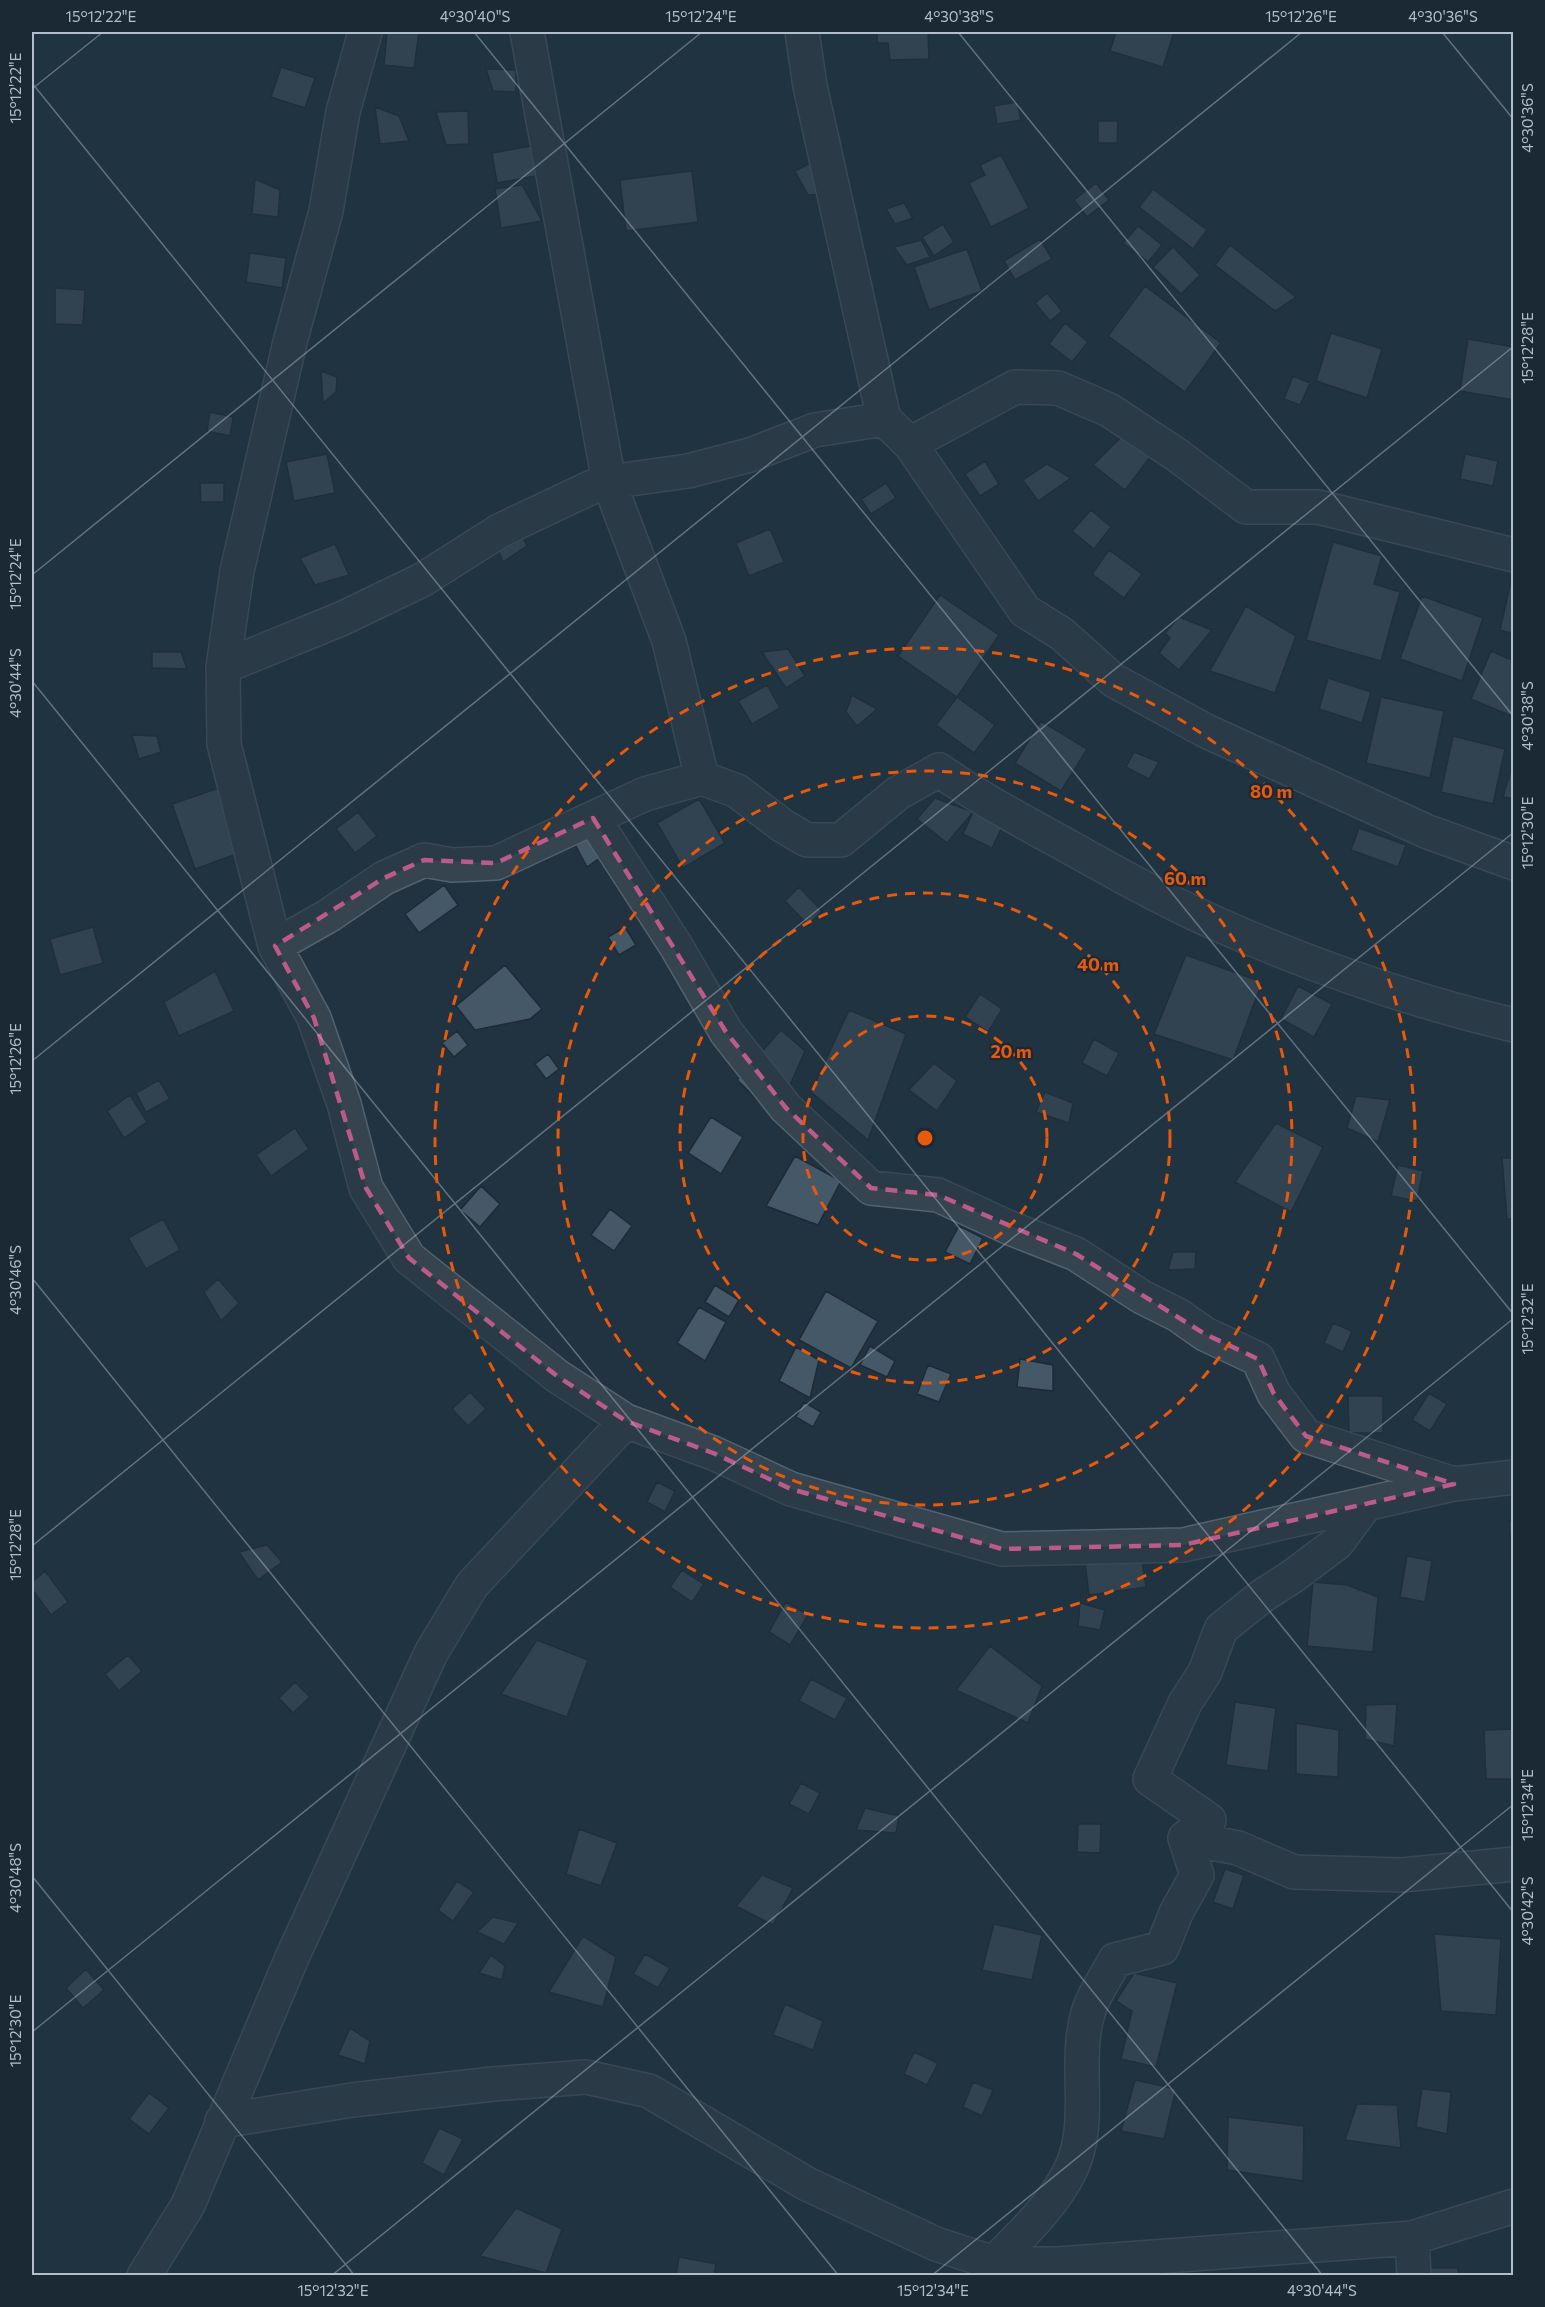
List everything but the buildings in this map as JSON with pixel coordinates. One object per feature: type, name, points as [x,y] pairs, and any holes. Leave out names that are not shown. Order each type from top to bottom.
[{"type":"street","points":[[365,32],[343,112],[326,210],[290,342],[240,560],[223,667],[224,744],[275,946],[314,1018],[344,1104],[366,1188],[410,1258],[557,1376],[626,1420],[713,1453],[791,1489],[1002,1549],[1183,1545],[1454,1484],[1514,1477]]},
{"type":"street","points":[[526,32],[609,482],[669,641],[702,778]]},
{"type":"street","points":[[802,32],[812,96],[884,419],[910,444],[1025,611],[1062,634],[1113,680],[1206,731],[1428,832],[1514,863]]},
{"type":"street","points":[[910,444],[1016,387],[1058,388],[1108,410],[1177,455],[1246,507],[1318,507],[1514,555]]},
{"type":"street","points":[[223,667],[341,619],[422,580],[501,530],[592,487],[609,482],[688,471],[750,455],[815,430],[884,419]]},
{"type":"street","points":[[275,946],[328,916],[384,879],[424,860],[452,865],[496,863],[645,794],[702,778],[737,791],[783,826],[807,840],[841,840],[898,793],[939,771],[975,796],[1128,879],[1237,933],[1416,999],[1514,1025]]},
{"type":"street","points":[[593,818],[676,946],[726,1032],[786,1108],[872,1188],[938,1195],[1010,1228],[1076,1254],[1142,1297],[1178,1315],[1204,1334],[1258,1359],[1274,1394],[1306,1436],[1454,1484]]},
{"type":"street","points":[[144,2276],[188,2205],[291,1960],[431,1653],[472,1584],[626,1420]]},
{"type":"street","points":[[1185,1838],[1209,1820],[1150,1779],[1185,1703],[1205,1672],[1221,1629],[1262,1596],[1337,1543],[1366,1504]]},
{"type":"street","points":[[1185,1838],[1238,1848],[1294,1872],[1402,1875],[1514,1864]]},
{"type":"street","points":[[994,2263],[1049,2205],[1071,2170],[1082,2130],[1081,2069],[1088,2012],[1115,1960],[1162,1948],[1176,1913],[1197,1875],[1185,1838]]},
{"type":"street","points":[[222,2121],[352,2100],[493,2084],[586,2077],[649,2091],[807,2184],[936,2244],[994,2263],[1058,2264],[1412,2238],[1514,2206]]},
{"type":"street","points":[[1412,2238],[1414,2276]]},
{"type":"highlighted area","points":[[593,818],[726,1032],[786,1108],[871,1188],[938,1195],[1076,1254],[1205,1334],[1258,1359],[1274,1394],[1306,1436],[1454,1484],[1183,1545],[1002,1549],[791,1489],[713,1453],[626,1421],[557,1376],[409,1258],[366,1188],[314,1018],[275,946],[384,878],[424,860],[496,863]]}]
